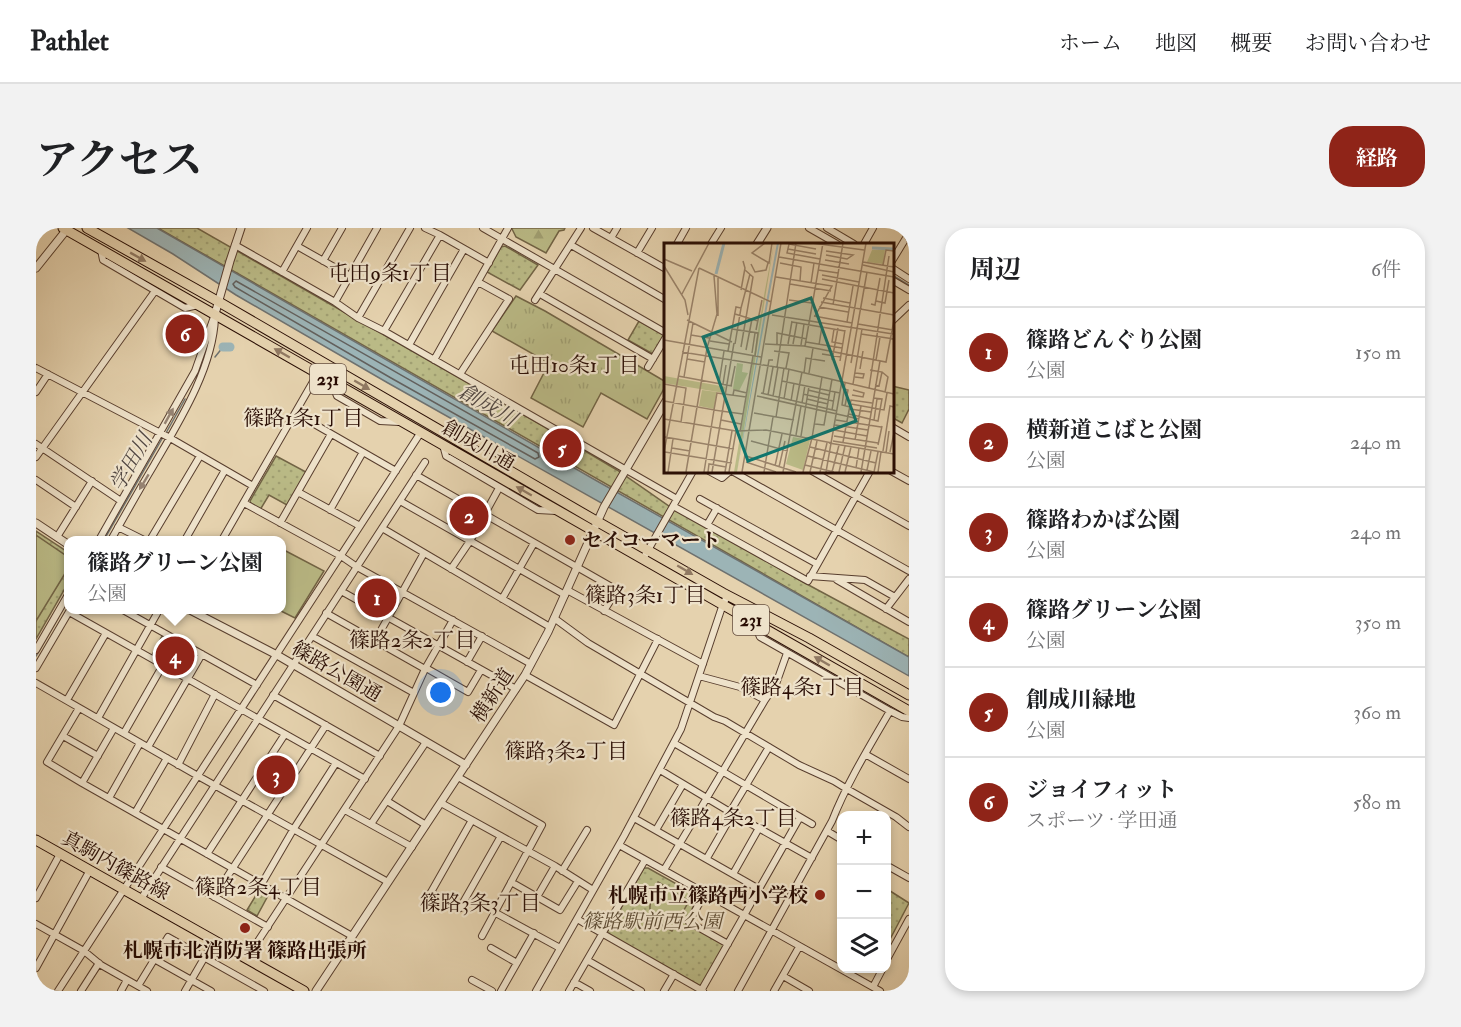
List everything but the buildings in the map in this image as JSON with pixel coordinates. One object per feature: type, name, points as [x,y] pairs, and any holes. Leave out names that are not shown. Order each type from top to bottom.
[{"type":"main road","name":"創成川通","points":[[87,228],[219,302],[595,526],[643,559],[909,711]]},
{"type":"main road","name":"創成川通","points":[[66,229],[560,511],[648,549],[909,695]]},
{"type":"main road","points":[[802,650],[809,638]]},
{"type":"main road","name":"真駒内篠路線","points":[[36,840],[304,991]]},
{"type":"street","points":[[113,536],[195,371],[241,228]]},
{"type":"street","points":[[282,272],[307,228]]},
{"type":"street","points":[[323,261],[342,228]]},
{"type":"street","points":[[335,302],[377,228]]},
{"type":"street","points":[[358,318],[410,228]]},
{"type":"street","points":[[425,228],[440,234],[489,263]]},
{"type":"street","points":[[483,228],[664,334]]},
{"type":"street","points":[[434,360],[508,228]]},
{"type":"street","points":[[535,300],[581,228]]},
{"type":"street","points":[[593,228],[664,266]]},
{"type":"street","points":[[611,238],[617,228]]},
{"type":"street","points":[[637,253],[652,228]]},
{"type":"street","points":[[678,243],[686,228]]},
{"type":"street","points":[[712,243],[721,228]]},
{"type":"street","points":[[758,243],[766,228]]},
{"type":"street","points":[[809,228],[852,243]]},
{"type":"street","points":[[865,243],[873,228]]},
{"type":"street","points":[[36,268],[66,229]]},
{"type":"street","points":[[894,258],[907,242],[909,233]]},
{"type":"street","points":[[384,331],[440,234]]},
{"type":"street","points":[[235,245],[335,302],[358,318],[677,499]]},
{"type":"street","points":[[571,245],[664,299]]},
{"type":"street","points":[[297,246],[350,276]]},
{"type":"street","points":[[101,249],[103,260],[155,291],[185,308],[198,305]]},
{"type":"street","points":[[409,345],[464,249]]},
{"type":"street","points":[[894,269],[909,279]]},
{"type":"street","points":[[894,281],[909,290]]},
{"type":"street","points":[[460,374],[509,299],[478,282]]},
{"type":"street","points":[[36,457],[155,291]]},
{"type":"street","points":[[540,294],[653,359]]},
{"type":"street","points":[[894,318],[909,305]]},
{"type":"street","points":[[101,536],[121,501],[192,397],[200,379],[215,329],[215,314]]},
{"type":"street","points":[[648,367],[664,339]]},
{"type":"street","points":[[36,368],[165,435],[254,486]]},
{"type":"street","points":[[224,536],[318,373]]},
{"type":"street","points":[[36,392],[48,374]]},
{"type":"street","name":"横新道","points":[[316,991],[525,675],[566,593],[604,507],[664,404]]},
{"type":"street","points":[[295,414],[396,471]]},
{"type":"street","points":[[894,430],[909,437]]},
{"type":"street","points":[[58,991],[421,432]]},
{"type":"street","points":[[280,523],[332,434]]},
{"type":"street","points":[[36,444],[121,501]]},
{"type":"street","points":[[443,445],[446,456],[499,488],[538,510],[560,511]]},
{"type":"street","points":[[330,510],[363,452]]},
{"type":"street","points":[[152,536],[200,456]]},
{"type":"street","points":[[141,899],[425,462]]},
{"type":"street","points":[[187,536],[225,470]]},
{"type":"street","points":[[643,559],[692,472]]},
{"type":"street","points":[[711,472],[722,478],[730,472]]},
{"type":"street","points":[[733,472],[909,572]]},
{"type":"street","points":[[814,472],[909,526]]},
{"type":"street","points":[[671,510],[707,525],[808,581],[869,472]]},
{"type":"street","points":[[893,472],[909,481]]},
{"type":"street","points":[[416,475],[617,590],[604,611]]},
{"type":"street","points":[[36,480],[76,507]]},
{"type":"street","points":[[57,537],[92,482]]},
{"type":"street","points":[[451,569],[470,541],[499,488]]},
{"type":"street","points":[[298,492],[360,526]]},
{"type":"street","points":[[700,499],[818,564]]},
{"type":"street","points":[[400,501],[519,569],[703,664]]},
{"type":"street","points":[[244,503],[531,664]]},
{"type":"street","points":[[707,525],[717,508]]},
{"type":"street","points":[[36,523],[64,542]]},
{"type":"street","points":[[118,527],[136,536]]},
{"type":"street","points":[[382,528],[550,627]]},
{"type":"street","points":[[502,598],[534,543]]},
{"type":"street","points":[[375,641],[424,553]]},
{"type":"street","points":[[810,576],[865,580],[895,597]]},
{"type":"street","points":[[834,578],[909,622]]},
{"type":"street","points":[[886,609],[909,579]]},
{"type":"street","points":[[341,591],[516,690]]},
{"type":"street","points":[[536,991],[634,818],[681,729],[728,595]]},
{"type":"street","points":[[36,650],[64,602]]},
{"type":"street","points":[[326,613],[468,692],[482,670]]},
{"type":"street","points":[[36,668],[68,614]]},
{"type":"street","points":[[75,614],[365,778]]},
{"type":"street","points":[[131,614],[257,685]]},
{"type":"street","points":[[98,718],[156,614]]},
{"type":"street","name":"篠路公園通","points":[[199,614],[293,664],[466,765]]},
{"type":"street","points":[[554,618],[588,643],[640,674],[799,765],[847,789],[909,827]]},
{"type":"street","points":[[247,958],[399,726],[426,669],[453,620]]},
{"type":"street","points":[[753,622],[760,637],[890,711],[909,718]]},
{"type":"street","points":[[67,700],[106,633]]},
{"type":"street","points":[[312,636],[414,693]]},
{"type":"street","points":[[467,662],[482,636]]},
{"type":"street","points":[[525,675],[614,725],[658,639]]},
{"type":"street","points":[[664,870],[776,684],[788,653]]},
{"type":"street","points":[[148,747],[202,654]]},
{"type":"street","points":[[124,733],[163,665]]},
{"type":"street","points":[[699,676],[740,687],[765,700]]},
{"type":"street","points":[[36,683],[388,882]]},
{"type":"street","points":[[178,765],[215,694]]},
{"type":"street","points":[[273,695],[380,756]]},
{"type":"street","points":[[79,708],[47,762],[352,936]]},
{"type":"street","points":[[738,991],[827,831],[847,789],[890,711]]},
{"type":"street","points":[[214,897],[326,725]]},
{"type":"street","points":[[82,783],[114,728]]},
{"type":"street","points":[[207,854],[285,734]]},
{"type":"street","points":[[63,736],[98,756]]},
{"type":"street","points":[[371,825],[426,742]]},
{"type":"street","points":[[108,798],[140,743]]},
{"type":"street","points":[[674,743],[812,824]]},
{"type":"street","points":[[707,858],[745,785],[769,747]]},
{"type":"street","points":[[866,754],[909,779]]},
{"type":"street","points":[[135,813],[166,758]]},
{"type":"street","points":[[261,885],[336,763]]},
{"type":"street","points":[[660,770],[812,858]]},
{"type":"street","points":[[458,777],[542,825],[482,936]]},
{"type":"street","points":[[656,830],[683,784]]},
{"type":"street","points":[[387,801],[426,825]]},
{"type":"street","points":[[441,803],[555,866],[593,890]]},
{"type":"street","points":[[345,810],[412,847]]},
{"type":"street","points":[[577,919],[702,991],[800,817]]},
{"type":"street","points":[[634,818],[759,889]]},
{"type":"street","points":[[426,901],[472,820]]},
{"type":"street","points":[[733,874],[759,828]]},
{"type":"street","points":[[562,871],[587,830]]},
{"type":"street","points":[[827,831],[837,837]]},
{"type":"street","points":[[431,892],[460,908],[501,836]]},
{"type":"street","points":[[619,845],[875,989],[881,973]]},
{"type":"street","points":[[36,898],[60,854]]},
{"type":"street","points":[[569,991],[645,860]]},
{"type":"street","points":[[537,897],[555,866]]},
{"type":"street","points":[[161,867],[268,927]]},
{"type":"street","points":[[891,868],[909,878]]},
{"type":"street","points":[[36,968],[90,870]]},
{"type":"street","points":[[511,882],[560,910],[578,881]]},
{"type":"street","points":[[705,893],[689,922],[728,944]]},
{"type":"street","points":[[494,912],[560,948]]},
{"type":"street","points":[[891,952],[909,919]]},
{"type":"street","points":[[36,924],[147,991]]},
{"type":"street","points":[[501,991],[534,933]]},
{"type":"street","points":[[138,986],[168,937],[263,991]]},
{"type":"street","points":[[185,991],[214,940]]},
{"type":"street","points":[[774,991],[799,947]]},
{"type":"street","points":[[491,948],[516,963]]},
{"type":"street","points":[[154,959],[211,991]]},
{"type":"street","points":[[587,960],[641,991]]},
{"type":"street","points":[[81,991],[99,963]]},
{"type":"street","points":[[664,991],[674,974]]},
{"type":"street","points":[[783,976],[809,991]]},
{"type":"street","points":[[121,991],[128,980]]},
{"type":"street","points":[[472,980],[492,991]]},
{"type":"street","points":[[574,982],[590,991]]},
{"type":"green space","points":[[158,228],[197,228],[543,426],[617,470],[669,506],[909,639],[909,657]]},
{"type":"green space","points":[[513,228],[565,228],[559,231],[546,253],[516,237]]},
{"type":"green space","points":[[505,246],[538,265],[520,290],[487,272],[501,247]]},
{"type":"green space","points":[[516,296],[664,381],[664,389],[647,419],[601,393],[583,427],[531,398],[549,363],[492,331]]},
{"type":"green space","points":[[639,321],[664,335],[653,354],[628,340]]},
{"type":"green space","points":[[894,386],[909,390],[909,409],[902,423],[894,419]]},
{"type":"green space","points":[[276,456],[306,472],[287,505],[269,495],[260,510],[250,501]]},
{"type":"green space","points":[[36,531],[64,550],[64,590],[36,639]]},
{"type":"green space","points":[[36,535],[64,554],[64,575],[36,621]]},
{"type":"green space","points":[[286,551],[324,571],[295,618],[286,614]]},
{"type":"green space","points":[[374,593],[392,603],[387,612],[368,603]]},
{"type":"green space","points":[[162,636],[195,655],[187,673],[185,674],[152,655]]},
{"type":"green space","points":[[275,756],[294,768],[277,795],[258,783]]},
{"type":"green space","name":"篠路駅前西公園","points":[[644,868],[648,868],[698,896],[686,923],[723,943],[724,946],[702,986],[607,932]]},
{"type":"green space","points":[[658,882],[689,901],[672,931],[657,921],[650,911],[651,899]]},
{"type":"green space","points":[[261,887],[270,892],[257,916],[247,910]]},
{"type":"green space","points":[[891,892],[909,903],[891,937]]},
{"type":"water","points":[[128,228],[157,228],[909,657],[909,676],[388,383],[236,295]]},
{"type":"waterway","points":[[894,276],[909,285]]},
{"type":"waterway","name":"学田川","points":[[215,357],[223,347]]},
{"type":"waterway","name":"学田川","points":[[223,347],[230,347]]},
{"type":"waterway","name":"学田川","points":[[166,433],[185,399]]},
{"type":"waterway","name":"学田川","points":[[106,536],[163,437]]},
{"type":"waterway","name":"学田川","points":[[36,656],[58,618]]},
{"type":"place","name":"ジョイフィット","points":[[185,334]]},
{"type":"place","name":"創成川緑地","points":[[562,448]]},
{"type":"place","name":"横新道こばと公園","points":[[469,516]]},
{"type":"place","name":"セイコーマート","points":[[570,540]]},
{"type":"place","name":"篠路どんぐり公園","points":[[377,598]]},
{"type":"place","name":"篠路グリーン公園","points":[[175,656]]},
{"type":"place","name":"篠路わかば公園","points":[[276,775]]},
{"type":"place","name":"札幌市立篠路西小学校","points":[[820,895]]},
{"type":"place","name":"札幌市北消防署 篠路出張所","points":[[245,928]]},
{"type":"district","name":"屯田9条1丁目","points":[[390,273]]},
{"type":"district","name":"屯田10条1丁目","points":[[574,365]]},
{"type":"district","name":"篠路1条1丁目","points":[[303,418]]},
{"type":"district","name":"篠路3条1丁目","points":[[645,595]]},
{"type":"district","name":"篠路2条2丁目","points":[[412,640]]},
{"type":"district","name":"篠路4条1丁目","points":[[802,687]]},
{"type":"district","name":"篠路3条2丁目","points":[[566,751]]},
{"type":"district","name":"篠路4条2丁目","points":[[733,818]]},
{"type":"district","name":"篠路2条4丁目","points":[[258,887]]},
{"type":"district","name":"篠路3条3丁目","points":[[480,903]]},
{"type":"water label","name":"創成川","points":[[488,405]]}]
